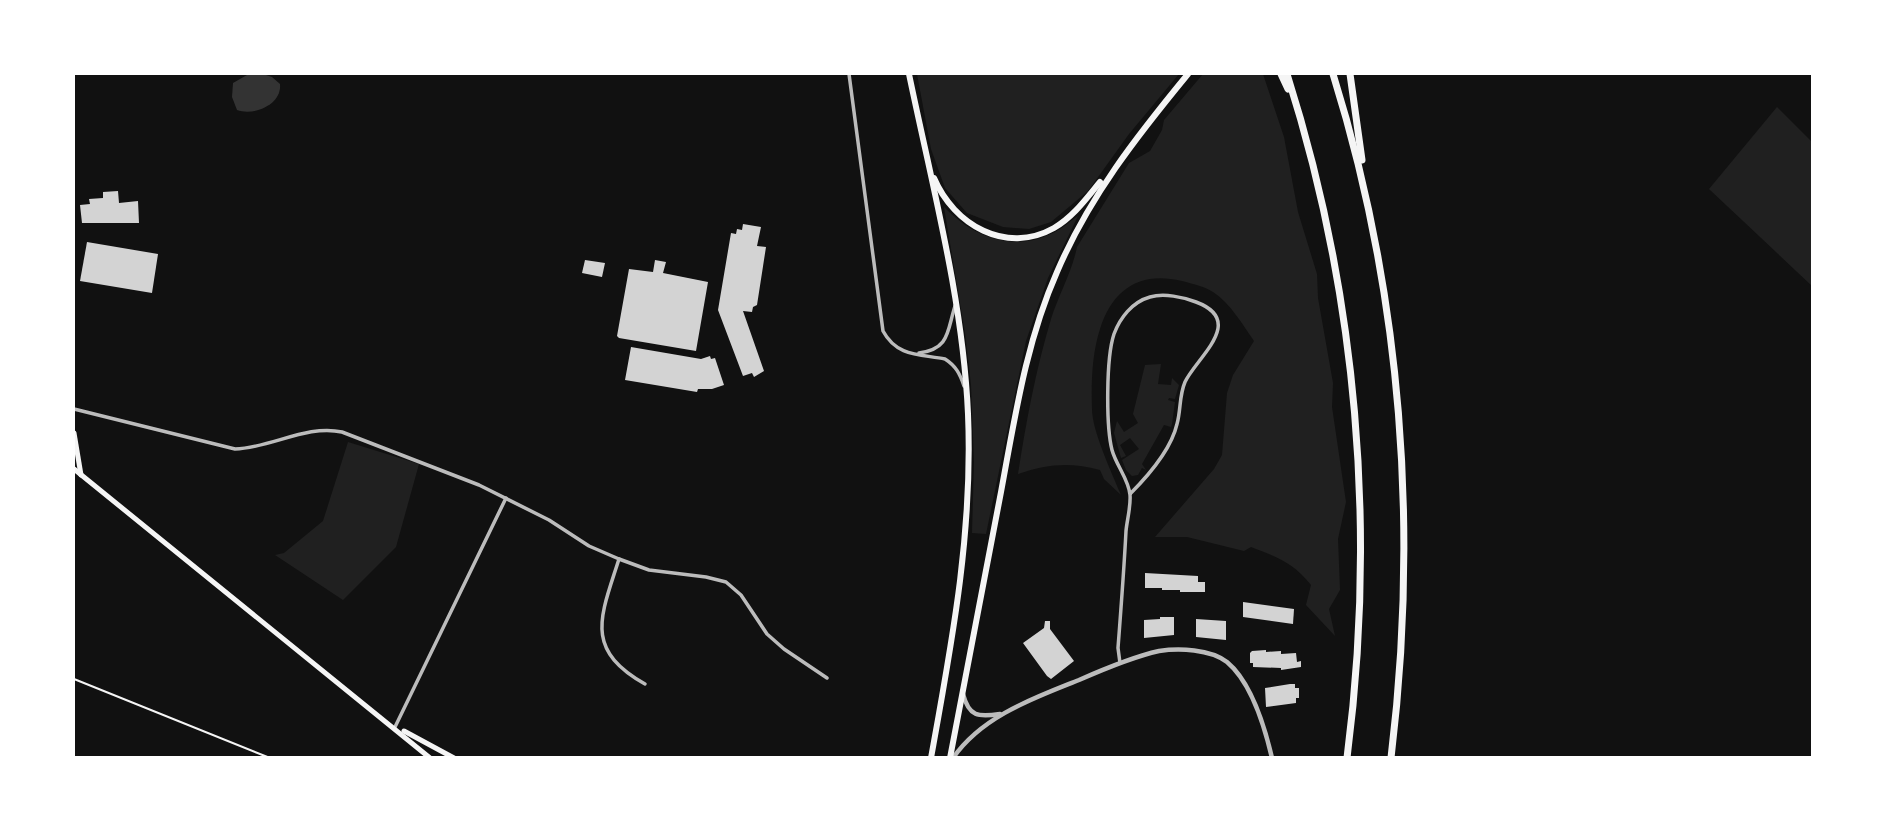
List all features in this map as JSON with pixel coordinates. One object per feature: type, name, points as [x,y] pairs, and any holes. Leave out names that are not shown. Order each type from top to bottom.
[{"type":"highway","points":[[1281,74],[1299,114]]},
{"type":"highway","points":[[1287,74],[1331,245],[1345,325],[1357,432],[1361,513],[1360,594],[1356,676],[1347,758]]},
{"type":"highway","points":[[1333,74],[1356,155],[1374,237]]},
{"type":"highway","points":[[1350,74],[1392,346],[1404,485],[1403,623],[1391,758]]},
{"type":"main road","points":[[909,74],[955,306],[966,391],[968,480],[964,561],[931,758]]},
{"type":"main road","points":[[925,150],[937,186],[954,209],[981,231],[1012,239],[1034,237],[1063,222],[1078,208],[1188,74]]},
{"type":"main road","points":[[952,758],[1021,385],[1038,321],[1074,236],[1094,198],[1125,152]]},
{"type":"main road","points":[[74,433],[81,475]]},
{"type":"main road","points":[[74,469],[430,758]]},
{"type":"main road","points":[[395,727],[454,758]]},
{"type":"street","points":[[849,74],[883,331],[891,344],[900,350],[950,362],[958,370],[966,391]]},
{"type":"street","points":[[1120,664],[1118,648],[1130,494],[1109,435],[1108,385],[1114,335],[1125,314],[1144,299],[1166,296],[1193,301],[1211,312],[1218,324],[1218,333],[1215,342],[1185,382],[1176,428],[1167,447],[1152,470],[1130,494]]},
{"type":"street","points":[[913,354],[929,351],[942,344],[955,306]]},
{"type":"street","points":[[74,410],[235,449],[332,430],[412,458],[506,498],[549,520],[589,546],[619,559],[649,570],[726,582],[741,595],[767,634],[827,678]]},
{"type":"street","points":[[395,727],[506,498]]},
{"type":"street","points":[[619,559],[603,613],[602,640],[616,665],[645,684]]},
{"type":"street","points":[[952,758],[965,743],[1004,713],[1041,694],[1100,670],[1171,650],[1198,652],[1226,662],[1239,676],[1255,705],[1272,758]]},
{"type":"street","points":[[962,693],[972,713],[989,716],[1004,713]]},
{"type":"path","points":[[74,679],[270,758]]},
{"type":"shaded area","points":[[263,74],[280,84],[277,98],[259,110],[237,110],[232,97],[233,83],[247,75]]},
{"type":"shaded area","points":[[917,74],[1179,74],[1129,134],[1088,191],[1051,222],[1029,229],[1003,227],[967,213],[945,188],[931,149]]},
{"type":"shaded area","points":[[1203,74],[1263,74],[1284,137],[1298,212],[1317,274],[1318,298],[1333,383],[1332,407],[1346,502],[1338,539],[1340,590],[1329,609],[1335,636],[1306,605],[1311,585],[1284,561],[1251,547],[1244,551],[1187,537],[1155,537],[1214,469],[1222,455],[1227,393],[1233,375],[1254,341],[1231,308],[1210,290],[1167,279],[1141,281],[1121,293],[1106,315],[1097,338],[1094,358],[1092,409],[1099,440],[1121,495],[1104,479],[1100,470],[1089,467],[1059,465],[1018,474],[1046,338],[1077,247],[1129,163],[1150,151],[1162,130],[1164,120]]},
{"type":"shaded area","points":[[1777,107],[1812,142],[1812,286],[1709,189]]},
{"type":"shaded area","points":[[944,207],[968,227],[996,239],[1010,241],[1040,238],[1078,216],[1048,278],[1026,341],[986,534],[972,533],[974,462],[971,385]]},
{"type":"shaded area","points":[[1161,364],[1158,384],[1171,385],[1172,378],[1179,385],[1175,399],[1168,400],[1175,402],[1172,424],[1171,427],[1164,425],[1142,464],[1146,470],[1142,468],[1138,475],[1132,476],[1122,460],[1139,449],[1130,438],[1120,445],[1126,456],[1121,458],[1114,433],[1117,421],[1124,432],[1138,423],[1133,414],[1145,365]]},
{"type":"shaded area","points":[[348,442],[419,464],[396,547],[343,600],[275,555],[284,553],[323,521]]},
{"type":"building","points":[[118,191],[119,203],[138,201],[139,223],[82,223],[80,205],[90,204],[89,199],[103,198],[103,192]]},
{"type":"building","points":[[743,224],[761,227],[757,246],[766,247],[757,305],[752,312],[743,311],[764,371],[754,377],[752,373],[743,376],[718,310],[731,233],[736,234],[737,229],[742,230]]},
{"type":"building","points":[[87,242],[158,254],[152,293],[80,281]]},
{"type":"building","points":[[585,260],[605,263],[602,277],[582,273]]},
{"type":"building","points":[[655,260],[666,262],[663,273],[708,282],[696,351],[617,336],[629,269],[653,272]]},
{"type":"building","points":[[631,347],[701,359],[710,356],[711,359],[715,358],[724,385],[712,389],[698,389],[697,392],[625,380]]},
{"type":"building","points":[[1145,573],[1198,576],[1198,582],[1205,582],[1205,592],[1145,588]]},
{"type":"building","points":[[1243,602],[1294,609],[1293,624],[1243,617]]},
{"type":"building","points":[[1174,617],[1174,635],[1144,638],[1144,620]]},
{"type":"building","points":[[1196,619],[1226,621],[1226,640],[1196,637]]},
{"type":"building","points":[[1045,621],[1050,621],[1050,629],[1074,661],[1051,679],[1023,643],[1044,628]]},
{"type":"building","points":[[1281,651],[1281,654],[1296,653],[1301,667],[1281,670],[1253,667],[1250,653]]},
{"type":"building","points":[[1290,684],[1299,688],[1296,703],[1266,707],[1265,688]]}]
